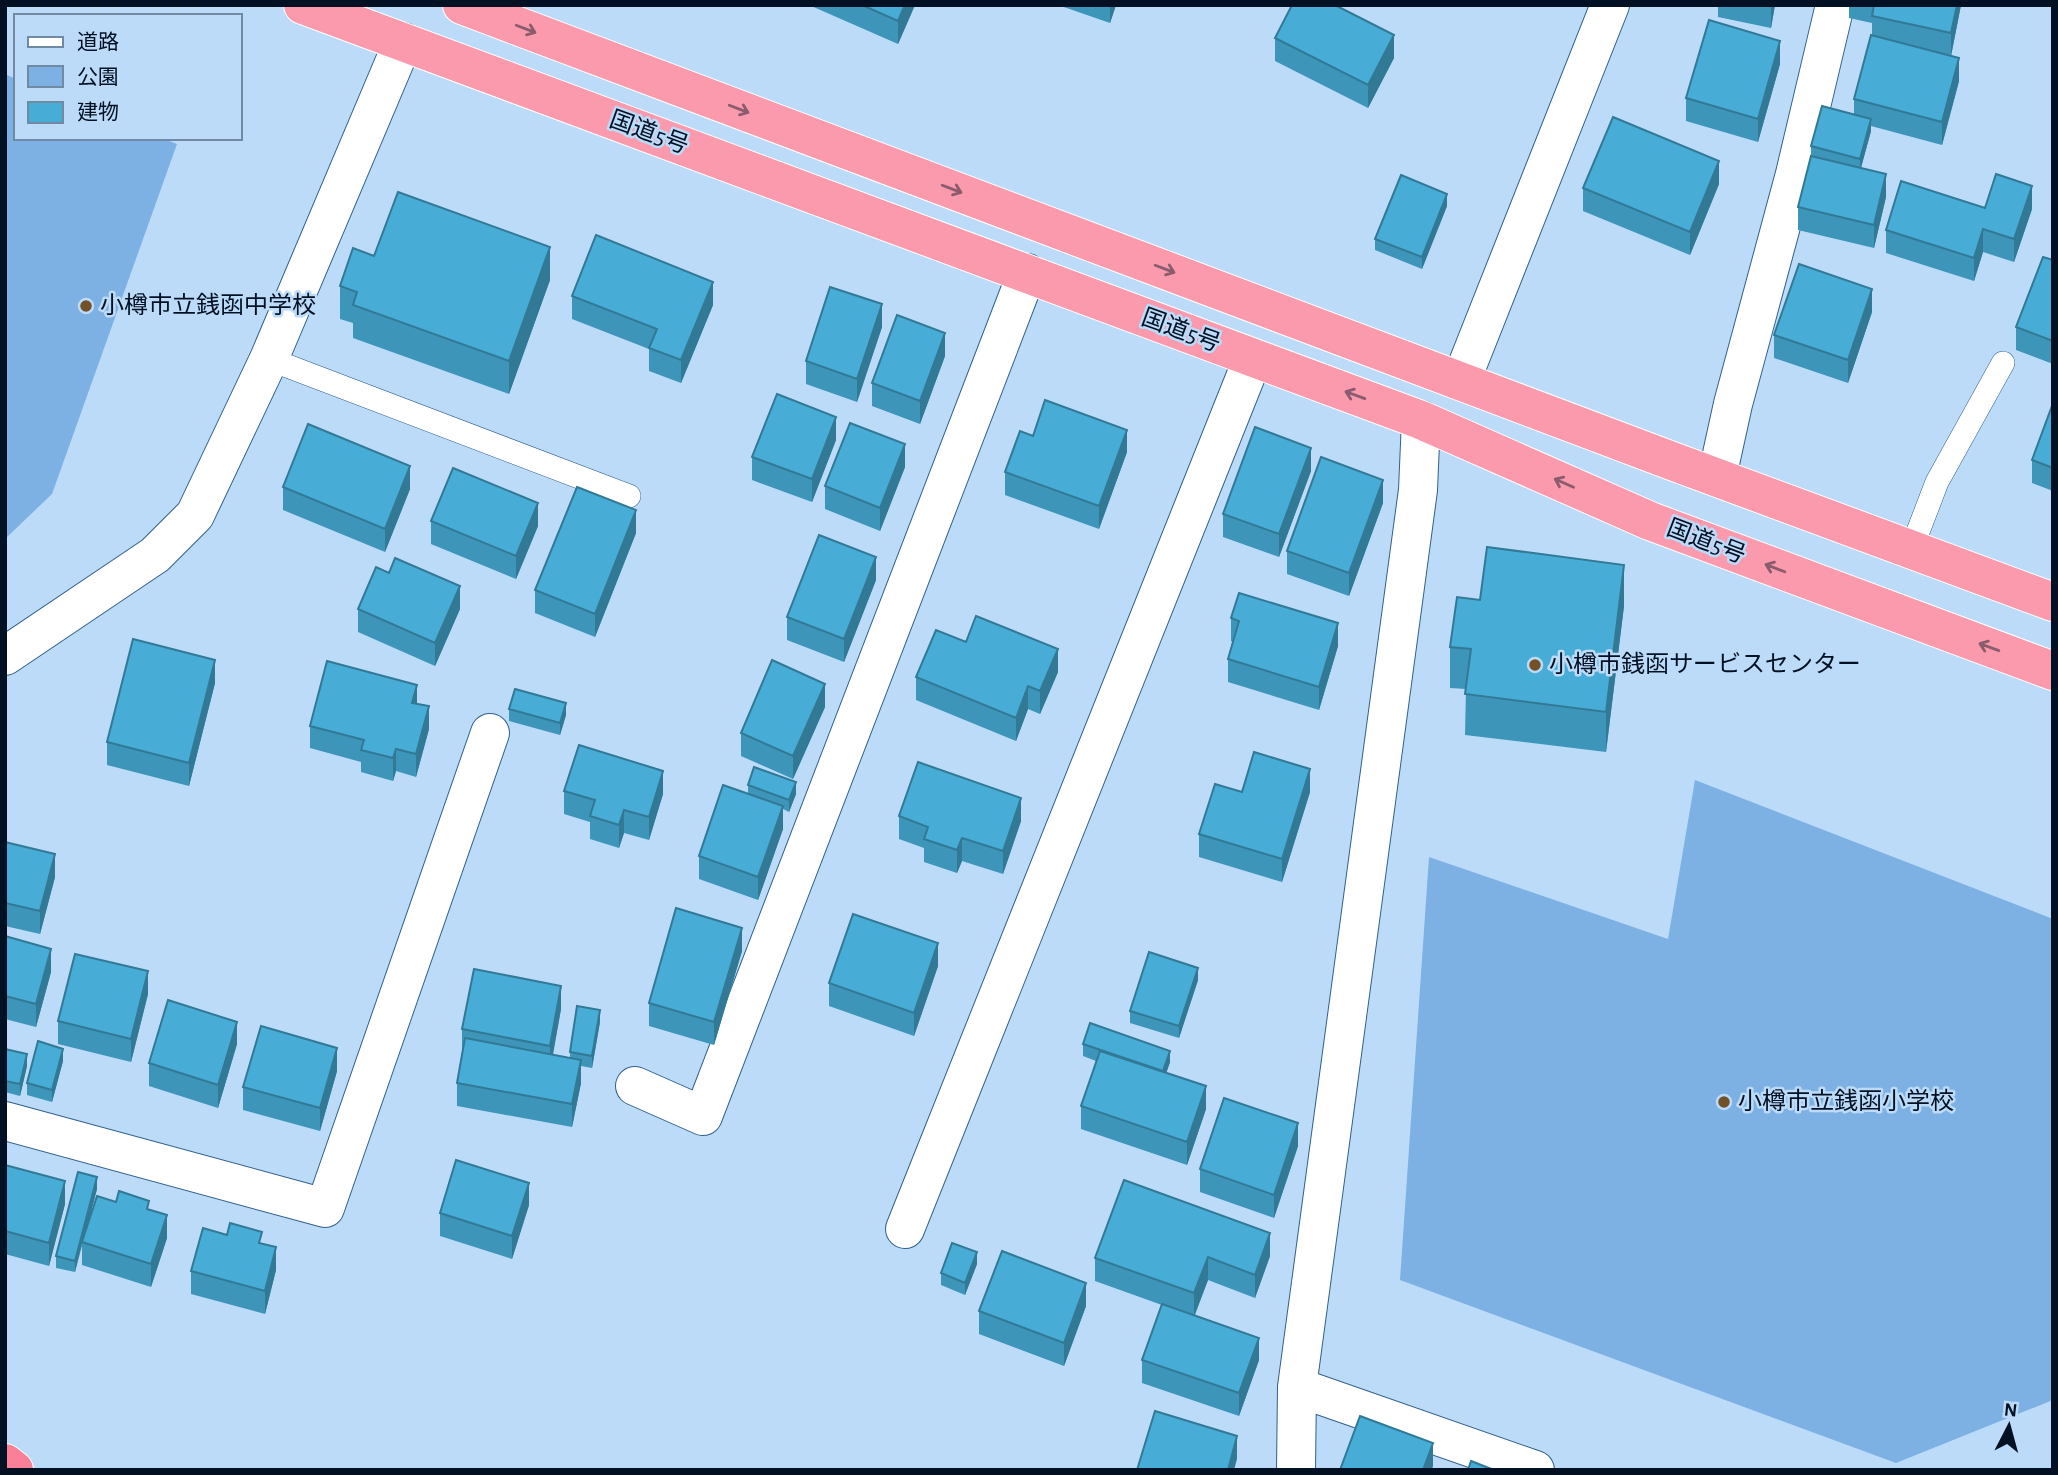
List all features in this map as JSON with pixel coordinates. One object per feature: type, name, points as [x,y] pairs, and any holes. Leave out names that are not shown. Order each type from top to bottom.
[{"type":"highway","name":"国道5号","points":[[303,5],[1421,420],[1650,522],[2053,671]]},
{"type":"highway","points":[[462,5],[2053,602]]},
{"type":"highway","points":[[5,1463],[14,1470]]},
{"type":"street","points":[[1461,380],[1610,5]]},
{"type":"street","points":[[1717,477],[1733,404],[1795,174],[1835,5]]},
{"type":"street","points":[[5,656],[155,555],[195,515],[269,359],[404,42]]},
{"type":"street","points":[[635,1086],[703,1116],[1027,273]]},
{"type":"street","points":[[905,1229],[1253,358]]},
{"type":"street","points":[[1296,1470],[1297,1387],[1418,490],[1421,420]]},
{"type":"street","points":[[5,1121],[325,1208],[491,733]]},
{"type":"street","points":[[1297,1387],[1535,1470]]},
{"type":"lane","points":[[269,359],[629,496]]},
{"type":"lane","points":[[1911,550],[1937,482],[2003,363]]},
{"type":"green space","name":"小樽市立銭函中学校","points":[[5,74],[14,78],[14,140],[167,140],[177,144],[52,494],[5,539]]},
{"type":"green space","name":"小樽市立銭函小学校","points":[[1695,780],[2053,919],[2053,1400],[1896,1463],[1400,1280],[1429,857],[1668,939]]},
{"type":"building","points":[[862,5],[905,5],[898,21]]},
{"type":"building","points":[[1292,5],[1335,5],[1394,35],[1368,85],[1275,38]]},
{"type":"building","points":[[1874,5],[1957,5],[1951,33],[1872,16]]},
{"type":"building","points":[[1709,20],[1780,41],[1758,119],[1686,98]]},
{"type":"building","points":[[1871,35],[1959,58],[1942,122],[1854,99]]},
{"type":"building","points":[[1822,106],[1871,119],[1860,159],[1811,146]]},
{"type":"building","points":[[1613,117],[1719,161],[1690,232],[1583,188]]},
{"type":"building","points":[[1811,156],[1886,174],[1874,225],[1798,207]]},
{"type":"building","points":[[1996,174],[2032,186],[2014,239],[1983,229],[1974,258],[1886,230],[1901,181],[1985,208]]},
{"type":"building","points":[[1401,175],[1447,194],[1422,257],[1375,239]]},
{"type":"building","points":[[398,192],[550,247],[509,361],[353,305],[357,292],[340,286],[353,248],[374,256]]},
{"type":"building","points":[[596,235],[713,282],[681,360],[649,348],[657,329],[572,296]]},
{"type":"building","points":[[2043,257],[2053,260],[2053,341],[2016,327]]},
{"type":"building","points":[[1799,264],[1872,289],[1848,360],[1774,335]]},
{"type":"building","points":[[830,287],[882,304],[857,379],[806,361]]},
{"type":"building","points":[[897,315],[945,333],[920,401],[872,383]]},
{"type":"building","points":[[777,394],[836,417],[812,479],[752,457]]},
{"type":"building","points":[[1045,400],[1127,430],[1099,506],[1005,472],[1020,431],[1033,436]]},
{"type":"building","points":[[2053,403],[2053,468],[2032,460]]},
{"type":"building","points":[[850,423],[905,444],[880,508],[825,486]]},
{"type":"building","points":[[308,424],[410,466],[385,529],[283,487]]},
{"type":"building","points":[[1255,427],[1311,448],[1279,534],[1223,514]]},
{"type":"building","points":[[1321,457],[1383,480],[1349,573],[1287,551]]},
{"type":"building","points":[[453,468],[538,503],[516,556],[431,521]]},
{"type":"building","points":[[577,487],[636,510],[595,614],[535,590]]},
{"type":"building","points":[[819,535],[876,557],[844,639],[787,617]]},
{"type":"building","name":"小樽市銭函サービスセンター","points":[[1487,547],[1624,565],[1606,712],[1465,694],[1471,649],[1450,647],[1457,597],[1480,600]]},
{"type":"building","points":[[395,558],[460,586],[435,643],[358,609],[376,567],[389,573]]},
{"type":"building","points":[[1239,593],[1338,623],[1319,687],[1228,659],[1239,621],[1231,618]]},
{"type":"building","points":[[976,616],[1058,649],[1040,691],[1028,686],[1016,718],[916,677],[936,630],[966,642]]},
{"type":"building","points":[[133,639],[215,660],[189,763],[107,742]]},
{"type":"building","points":[[772,660],[825,684],[793,756],[741,733]]},
{"type":"building","points":[[327,661],[417,685],[412,703],[429,706],[416,754],[396,749],[393,758],[361,750],[364,740],[310,726]]},
{"type":"building","points":[[515,689],[566,703],[560,723],[509,709]]},
{"type":"building","points":[[579,745],[663,771],[649,817],[624,810],[619,825],[590,816],[595,800],[564,791]]},
{"type":"building","points":[[1254,752],[1310,769],[1282,859],[1199,834],[1215,784],[1242,792]]},
{"type":"building","points":[[918,762],[1021,798],[1003,851],[962,838],[957,850],[924,839],[928,827],[899,816]]},
{"type":"building","points":[[754,767],[796,782],[789,800],[748,785]]},
{"type":"building","points":[[723,785],[783,806],[758,877],[699,856]]},
{"type":"building","points":[[5,842],[55,854],[40,911],[5,903]]},
{"type":"building","points":[[676,908],[742,928],[714,1022],[649,1003]]},
{"type":"building","points":[[853,914],[938,943],[914,1013],[829,983]]},
{"type":"building","points":[[5,936],[51,949],[36,1004],[5,996]]},
{"type":"building","points":[[1149,952],[1198,968],[1179,1026],[1130,1011]]},
{"type":"building","points":[[75,954],[148,971],[131,1039],[58,1021]]},
{"type":"building","points":[[474,969],[561,986],[550,1046],[462,1029]]},
{"type":"building","points":[[168,1000],[237,1022],[218,1085],[149,1063]]},
{"type":"building","points":[[577,1006],[600,1010],[592,1056],[570,1052]]},
{"type":"building","points":[[1090,1023],[1170,1051],[1163,1071],[1083,1044]]},
{"type":"building","points":[[261,1026],[337,1048],[320,1108],[243,1087]]},
{"type":"building","points":[[465,1038],[581,1060],[572,1104],[457,1083]]},
{"type":"building","points":[[38,1041],[63,1049],[52,1090],[27,1083]]},
{"type":"building","points":[[5,1049],[27,1054],[20,1084],[5,1081]]},
{"type":"building","points":[[1100,1051],[1206,1086],[1187,1142],[1081,1106]]},
{"type":"building","points":[[1224,1098],[1298,1123],[1274,1195],[1200,1169]]},
{"type":"building","points":[[456,1160],[529,1183],[512,1236],[440,1213]]},
{"type":"building","points":[[5,1165],[65,1181],[49,1243],[5,1231]]},
{"type":"building","points":[[78,1172],[97,1177],[75,1261],[56,1256]]},
{"type":"building","points":[[1124,1180],[1270,1233],[1255,1275],[1208,1257],[1194,1293],[1095,1258]]},
{"type":"building","points":[[119,1191],[149,1201],[147,1209],[167,1215],[151,1264],[82,1242],[97,1196],[116,1202]]},
{"type":"building","points":[[230,1223],[262,1232],[259,1243],[276,1247],[265,1291],[191,1271],[203,1228],[227,1235]]},
{"type":"building","points":[[952,1243],[977,1252],[965,1283],[941,1273]]},
{"type":"building","points":[[1002,1251],[1086,1283],[1064,1343],[979,1311]]},
{"type":"building","points":[[1162,1304],[1259,1338],[1239,1393],[1142,1360]]},
{"type":"building","points":[[1155,1411],[1237,1436],[1228,1470],[1137,1470]]},
{"type":"building","points":[[1360,1416],[1433,1443],[1423,1470],[1340,1470]]},
{"type":"building","points":[[1471,1461],[1494,1470],[1468,1470]]},
{"type":"place","name":"小樽市立銭函中学校","points":[[86,306]]},
{"type":"place","name":"小樽市銭函サービスセンター","points":[[1535,665]]},
{"type":"place","name":"小樽市立銭函小学校","points":[[1724,1102]]}]
